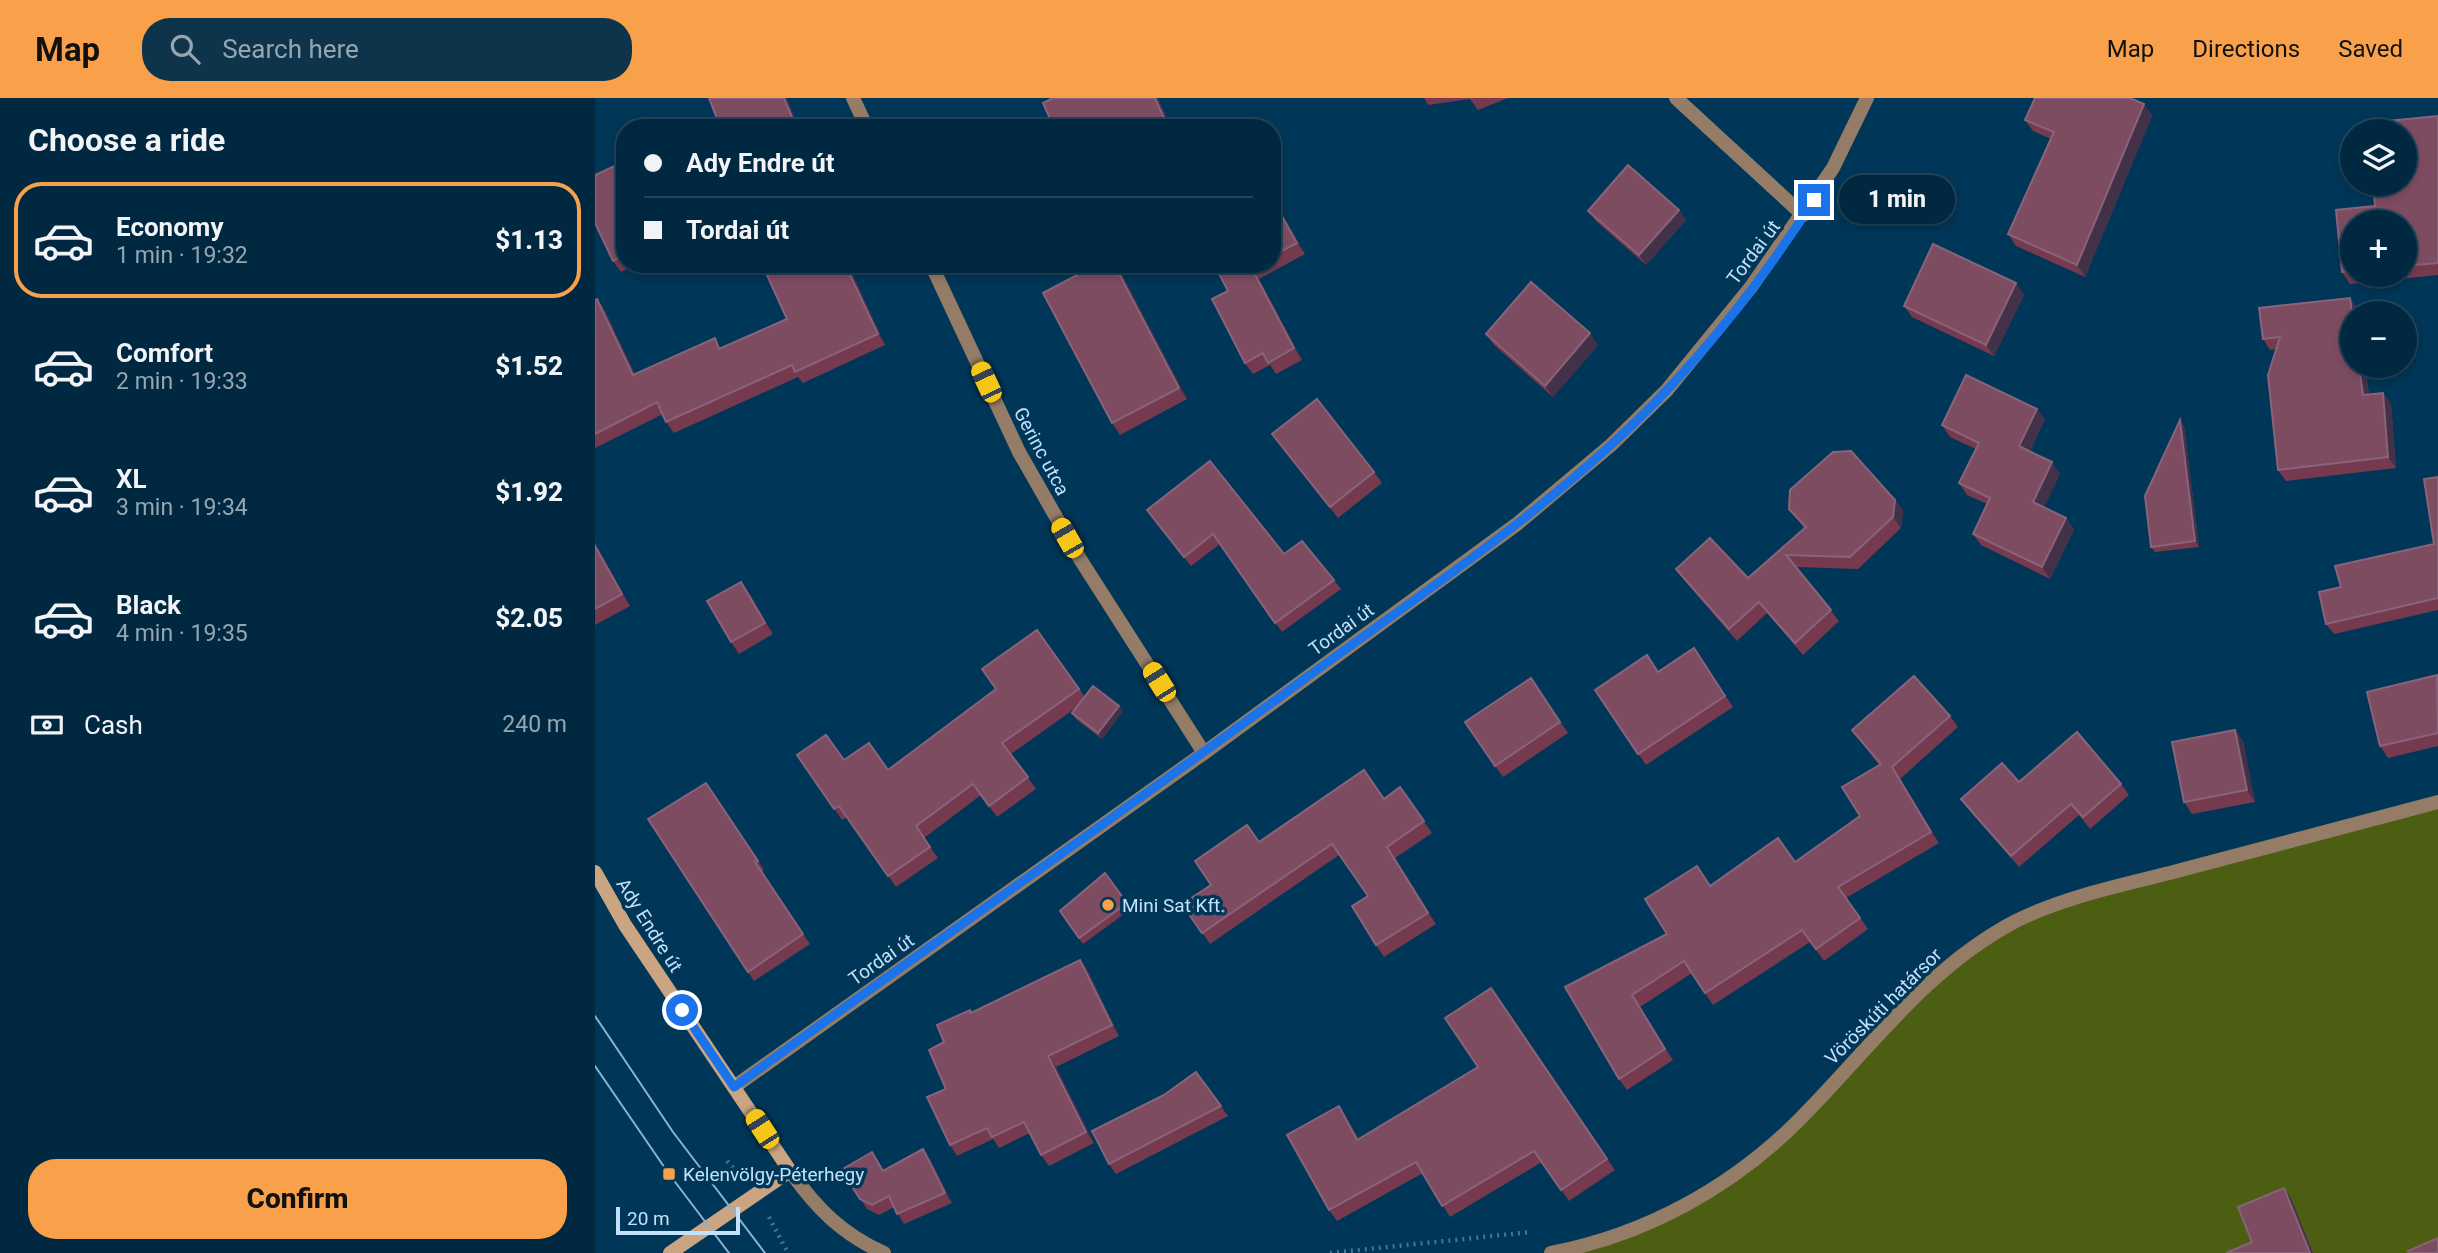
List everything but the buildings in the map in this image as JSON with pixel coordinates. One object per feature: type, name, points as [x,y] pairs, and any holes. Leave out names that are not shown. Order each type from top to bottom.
[{"type":"street","points":[[853,98],[863,119]]},
{"type":"street","points":[[1676,98],[1803,215]]},
{"type":"street","name":"Tordai út","points":[[734,1087],[1204,753],[1517,524],[1611,445],[1667,390],[1751,287],[1833,168],[1867,98]]},
{"type":"street","name":"Gerinc utca","points":[[935,273],[1019,452],[1080,559],[1204,753]]},
{"type":"street","name":"Vöröskúti határsor","points":[[1551,1253],[1640,1228],[1681,1208],[1729,1179],[1798,1121],[1911,999],[1958,959],[2016,921],[2077,897],[2438,802]]},
{"type":"street","name":"Ady Endre út","points":[[595,872],[625,925],[790,1171]]},
{"type":"street","points":[[670,1253],[790,1171],[813,1204],[836,1226],[884,1253]]},
{"type":"path","points":[[1330,1253],[1534,1232]]},
{"type":"green space","points":[[2438,809],[2438,1253],[1551,1253],[1577,1248],[1729,1179],[1958,959],[2077,897]]},
{"type":"tram line","points":[[595,1016],[673,1132],[765,1253]]},
{"type":"tram line","points":[[595,1066],[669,1174],[729,1253]]},
{"type":"place","name":"Mini Sat Kft.","points":[[1108,905]]},
{"type":"place","name":"Kelenvölgy-Péterhegy","points":[[669,1174]]},
{"type":"route","points":[[682,1010],[734,1087],[1204,753],[1517,524],[1611,445],[1667,390],[1702,348],[1751,287],[1814,200]]}]
